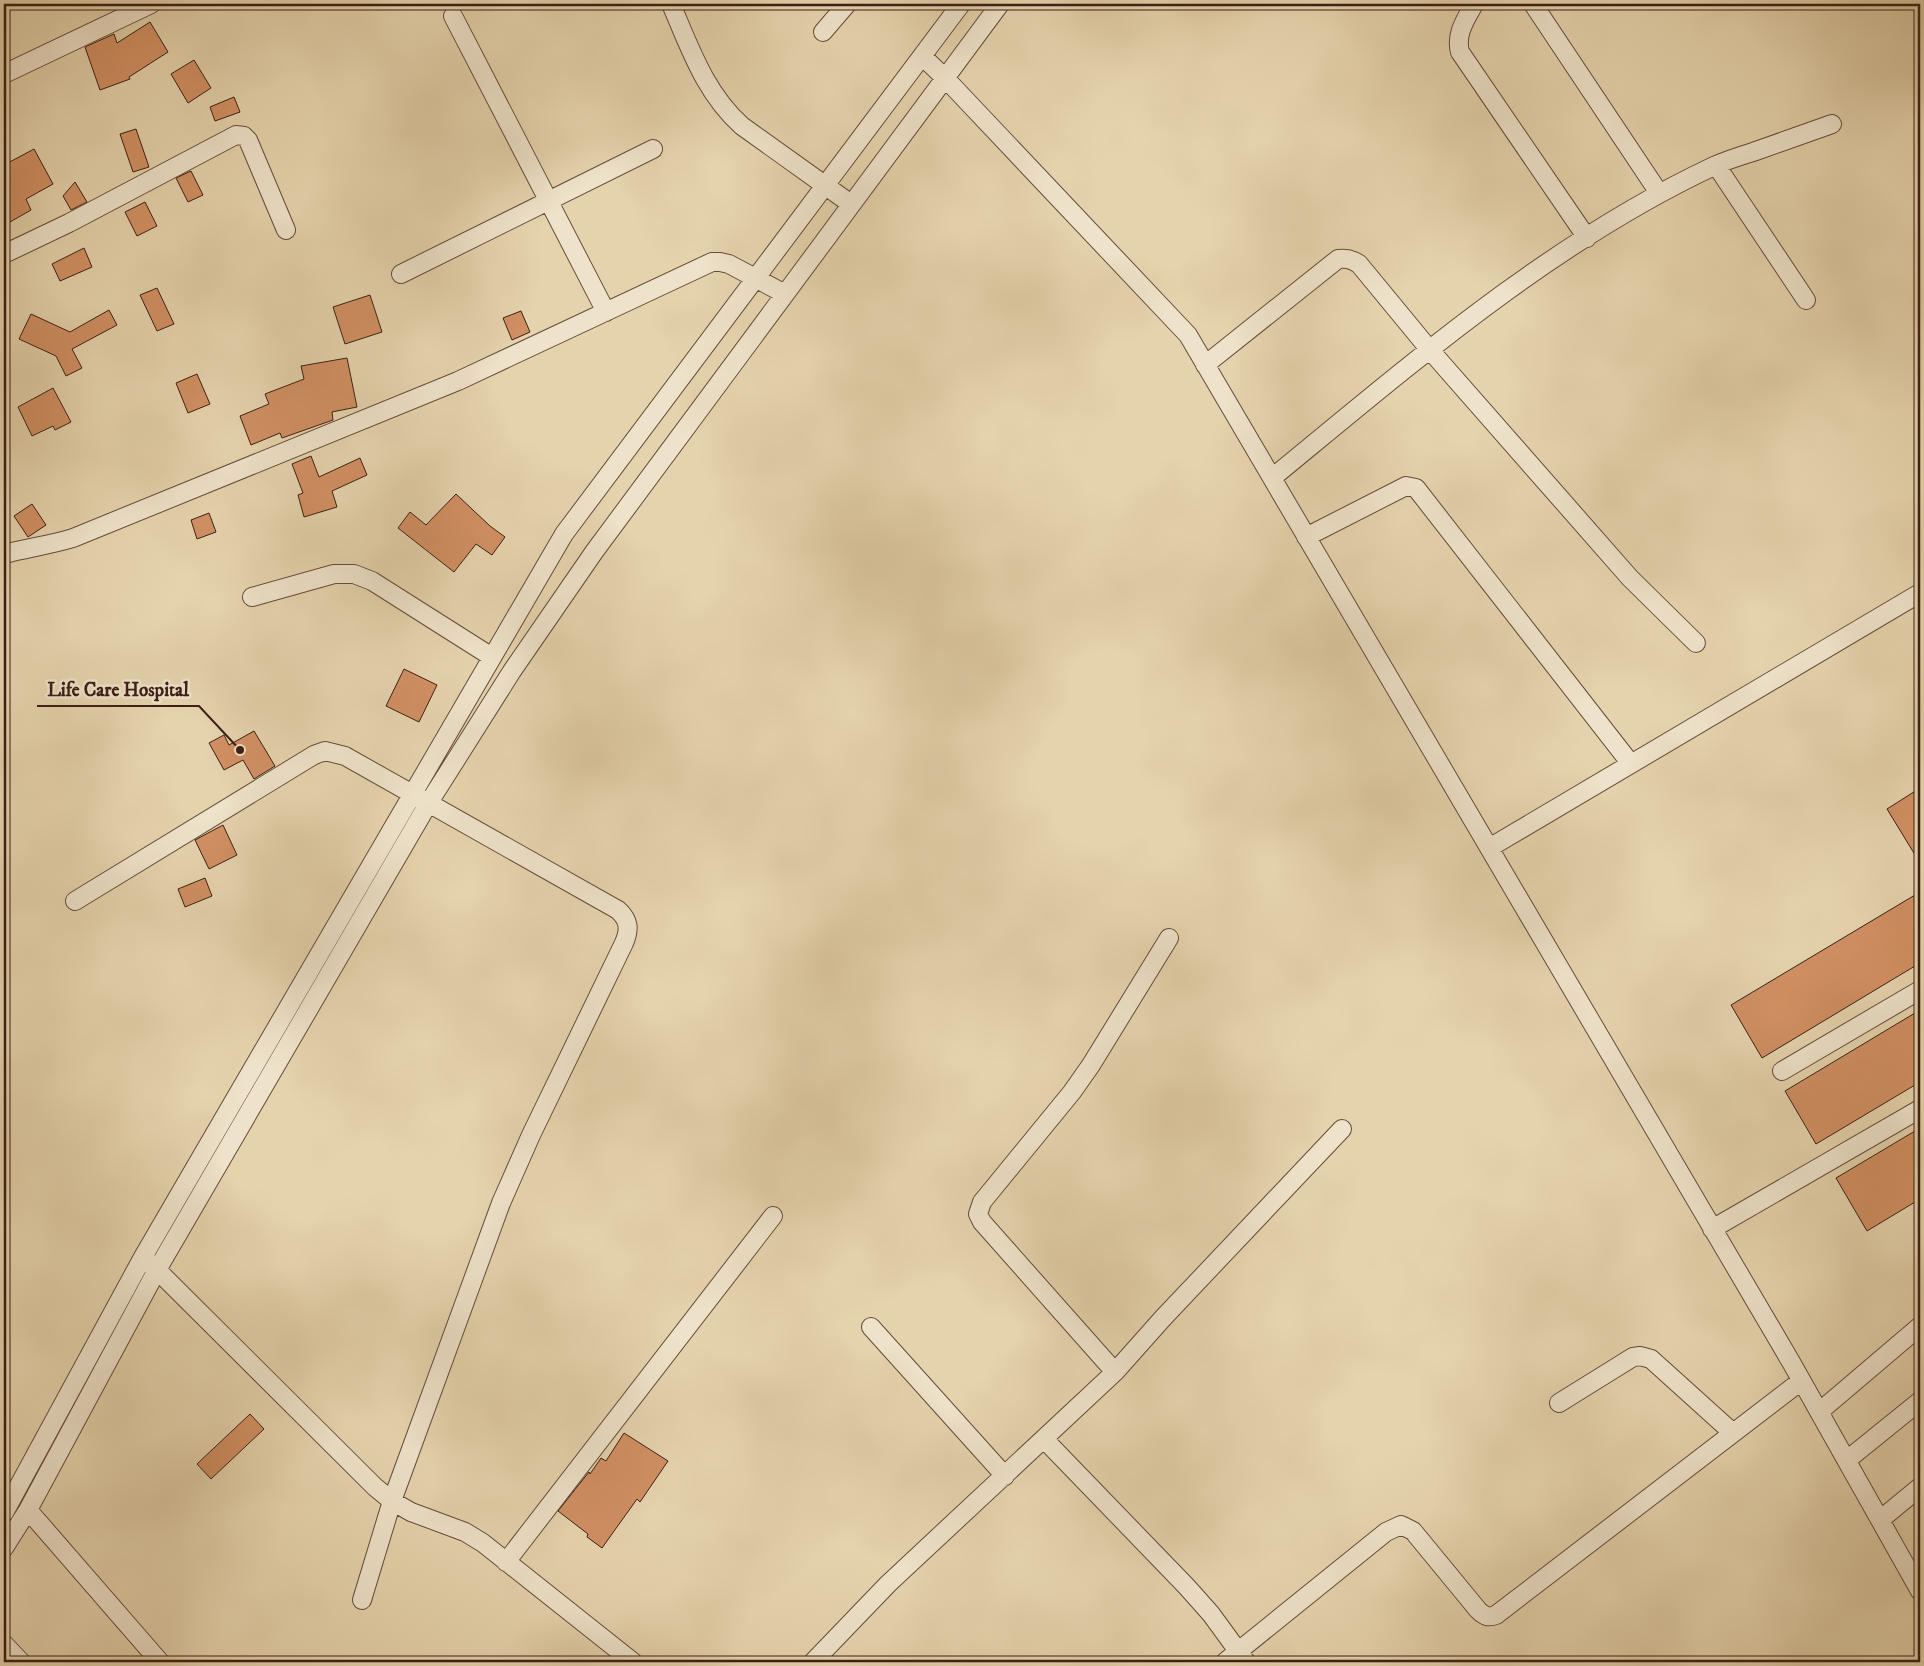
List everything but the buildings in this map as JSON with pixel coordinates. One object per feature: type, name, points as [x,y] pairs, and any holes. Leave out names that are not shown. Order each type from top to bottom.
[{"type":"street","points":[[4,74],[151,4]]},
{"type":"street","points":[[671,4],[708,86],[728,114],[851,204]]},
{"type":"street","points":[[823,32],[847,4]]},
{"type":"street","points":[[4,1513],[143,1256],[564,534],[961,4]]},
{"type":"street","points":[[4,1548],[28,1510],[157,1270],[428,804],[512,671],[594,552],[1000,4]]},
{"type":"street","points":[[1474,4],[1460,30],[1458,39],[1460,52],[1587,238]]},
{"type":"street","points":[[1533,4],[1659,194]]},
{"type":"street","points":[[453,16],[606,312]]},
{"type":"street","points":[[922,56],[946,78],[1188,335],[1801,1381],[1880,1520],[1915,1565],[1920,1591]]},
{"type":"street","points":[[1272,478],[1429,349],[1549,262],[1659,194],[1716,165],[1832,124]]},
{"type":"street","points":[[4,254],[69,223],[236,135],[244,136],[248,140],[286,230]]},
{"type":"street","points":[[401,274],[653,149]]},
{"type":"street","points":[[1716,165],[1806,300]]},
{"type":"street","points":[[1205,365],[1338,259],[1346,258],[1359,264],[1429,349],[1630,578],[1696,643]]},
{"type":"street","points":[[4,554],[25,548],[48,546],[73,538],[273,458],[458,381],[712,262],[729,264],[785,294]]},
{"type":"street","points":[[1306,537],[1406,486],[1416,488],[1631,764]]},
{"type":"street","points":[[252,597],[334,574],[354,574],[372,581],[492,657]]},
{"type":"street","points":[[1489,848],[1920,593]]},
{"type":"street","points":[[74,901],[306,760],[325,751],[345,756],[618,910],[625,916],[628,924],[628,933],[514,1170],[392,1501],[362,1600]]},
{"type":"street","points":[[1115,1372],[982,1222],[978,1214],[982,1202],[1081,1079],[1169,938]]},
{"type":"street","points":[[1782,1071],[1920,990]]},
{"type":"street","points":[[1712,1229],[1920,1109]]},
{"type":"street","points":[[813,1662],[888,1584],[1115,1372],[1163,1318],[1342,1129]]},
{"type":"street","points":[[506,1562],[773,1216]]},
{"type":"street","points":[[143,1256],[375,1487],[392,1501],[411,1512],[465,1532],[633,1662]]},
{"type":"street","points":[[1819,1412],[1920,1326]]},
{"type":"street","points":[[871,1327],[1004,1476]]},
{"type":"street","points":[[1559,1403],[1633,1357],[1640,1356],[1651,1359],[1733,1433]]},
{"type":"street","points":[[1044,1439],[1211,1614],[1236,1659],[1386,1532],[1401,1525],[1413,1531],[1483,1615],[1490,1617],[1496,1615],[1801,1381]]},
{"type":"street","points":[[1847,1460],[1920,1401]]},
{"type":"street","points":[[1880,1520],[1920,1487]]},
{"type":"street","points":[[28,1510],[160,1662]]},
{"type":"street","points":[[4,1644],[20,1662]]},
{"type":"place","name":"Life Care Hospital","points":[[240,750]]}]
